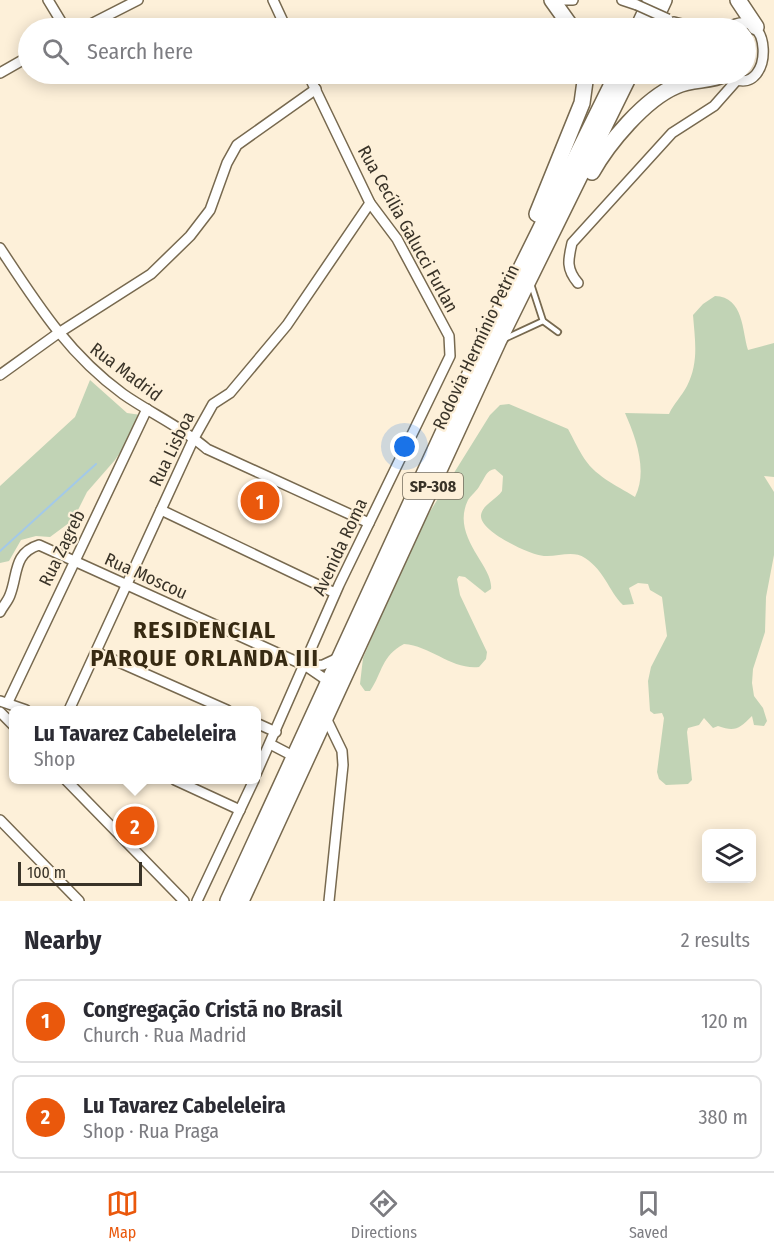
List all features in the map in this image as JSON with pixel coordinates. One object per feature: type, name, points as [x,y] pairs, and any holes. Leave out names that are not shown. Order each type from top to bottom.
[{"type":"main road","points":[[553,0],[565,18]]},
{"type":"main road","points":[[656,18],[664,0]]},
{"type":"main road","points":[[738,0],[750,18]]},
{"type":"main road","points":[[634,2],[636,18]]},
{"type":"main road","points":[[525,276],[582,103],[585,84]]},
{"type":"main road","name":"SP-308","points":[[228,901],[342,655],[525,276],[611,84]]},
{"type":"main road","name":"Rodovia Hermínio Petrin","points":[[241,901],[498,342],[525,276],[625,84]]},
{"type":"main road","points":[[525,276],[600,157],[628,124],[675,86],[686,84]]},
{"type":"street","points":[[48,0],[59,18]]},
{"type":"street","points":[[103,18],[138,0]]},
{"type":"street","points":[[273,0],[281,18]]},
{"type":"street","points":[[553,0],[573,0]]},
{"type":"street","points":[[634,2],[665,18]]},
{"type":"street","points":[[756,27],[768,38],[773,56],[770,63],[756,77]]},
{"type":"street","points":[[0,73],[18,63]]},
{"type":"street","name":"Rua Cecília Galucci Furlan","points":[[313,84],[370,202],[397,239],[449,336]]},
{"type":"street","points":[[578,283],[570,273],[567,262],[573,243],[672,133],[714,106],[725,84]]},
{"type":"street","points":[[0,375],[57,333],[151,274],[190,236],[210,210],[227,163],[237,145],[316,89]]},
{"type":"street","name":"Rua Lisboa","points":[[71,706],[194,438],[213,404],[230,393],[286,325],[370,202]]},
{"type":"street","name":"Rua Madrid","points":[[0,249],[57,333],[81,359],[122,393],[194,438],[207,449],[369,523]]},
{"type":"street","name":"Avenida Roma","points":[[261,763],[306,666],[335,593],[450,356],[449,336]]},
{"type":"street","name":"Rua Zagreb","points":[[4,701],[147,409]]},
{"type":"street","points":[[161,510],[335,593]]},
{"type":"street","name":"Rua Moscou","points":[[0,612],[10,595],[20,556],[29,548],[39,545],[73,563],[306,666]]},
{"type":"street","points":[[96,652],[216,706]]},
{"type":"street","points":[[306,666],[332,662],[342,655]]},
{"type":"street","points":[[306,666],[325,679],[326,689]]},
{"type":"street","points":[[326,718],[342,751],[343,765],[328,901]]},
{"type":"street","points":[[261,725],[276,732]]},
{"type":"street","points":[[270,744],[295,757]]},
{"type":"street","points":[[70,784],[184,901]]},
{"type":"street","points":[[184,784],[240,810]]},
{"type":"street","points":[[197,901],[252,784]]},
{"type":"street","points":[[0,820],[79,901]]},
{"type":"lane","points":[[525,276],[534,292],[543,321],[558,332]]},
{"type":"lane","points":[[498,342],[543,321]]},
{"type":"green space","points":[[715,296],[732,302],[737,309],[748,350],[774,343],[774,477],[764,476],[774,492],[774,555],[766,597],[765,632],[753,669],[752,683],[754,696],[763,708],[767,721],[764,726],[754,725],[752,716],[744,724],[733,729],[718,726],[713,728],[704,718],[699,725],[688,728],[687,732],[692,780],[688,784],[666,785],[659,779],[657,772],[664,718],[662,713],[654,714],[650,711],[648,681],[651,667],[667,636],[662,597],[650,590],[648,584],[638,583],[629,588],[634,604],[623,605],[602,575],[585,558],[576,554],[537,555],[496,535],[488,528],[481,515],[484,508],[502,491],[503,476],[495,469],[488,473],[469,498],[464,514],[464,526],[468,538],[486,571],[491,589],[485,593],[465,577],[459,576],[457,579],[460,595],[487,652],[486,659],[479,667],[469,667],[404,644],[387,659],[370,691],[365,691],[360,684],[363,658],[416,534],[490,415],[500,405],[509,404],[568,429],[582,455],[593,469],[635,497],[639,487],[639,455],[625,413],[669,414],[691,377],[695,351],[693,315]]},
{"type":"green space","points":[[90,380],[127,413],[141,415],[134,432],[115,460],[87,492],[73,520],[50,537],[36,536],[21,540],[9,561],[0,563],[0,486],[75,417]]},
{"type":"waterway","points":[[0,551],[96,464]]},
{"type":"place","name":"Congregação Cristã no Brasil","points":[[260,501]]},
{"type":"place","name":"Lu Tavarez Cabeleleira","points":[[135,826]]},
{"type":"district","name":"RESIDENCIAL PARQUE ORLANDA III","points":[[205,644]]}]
